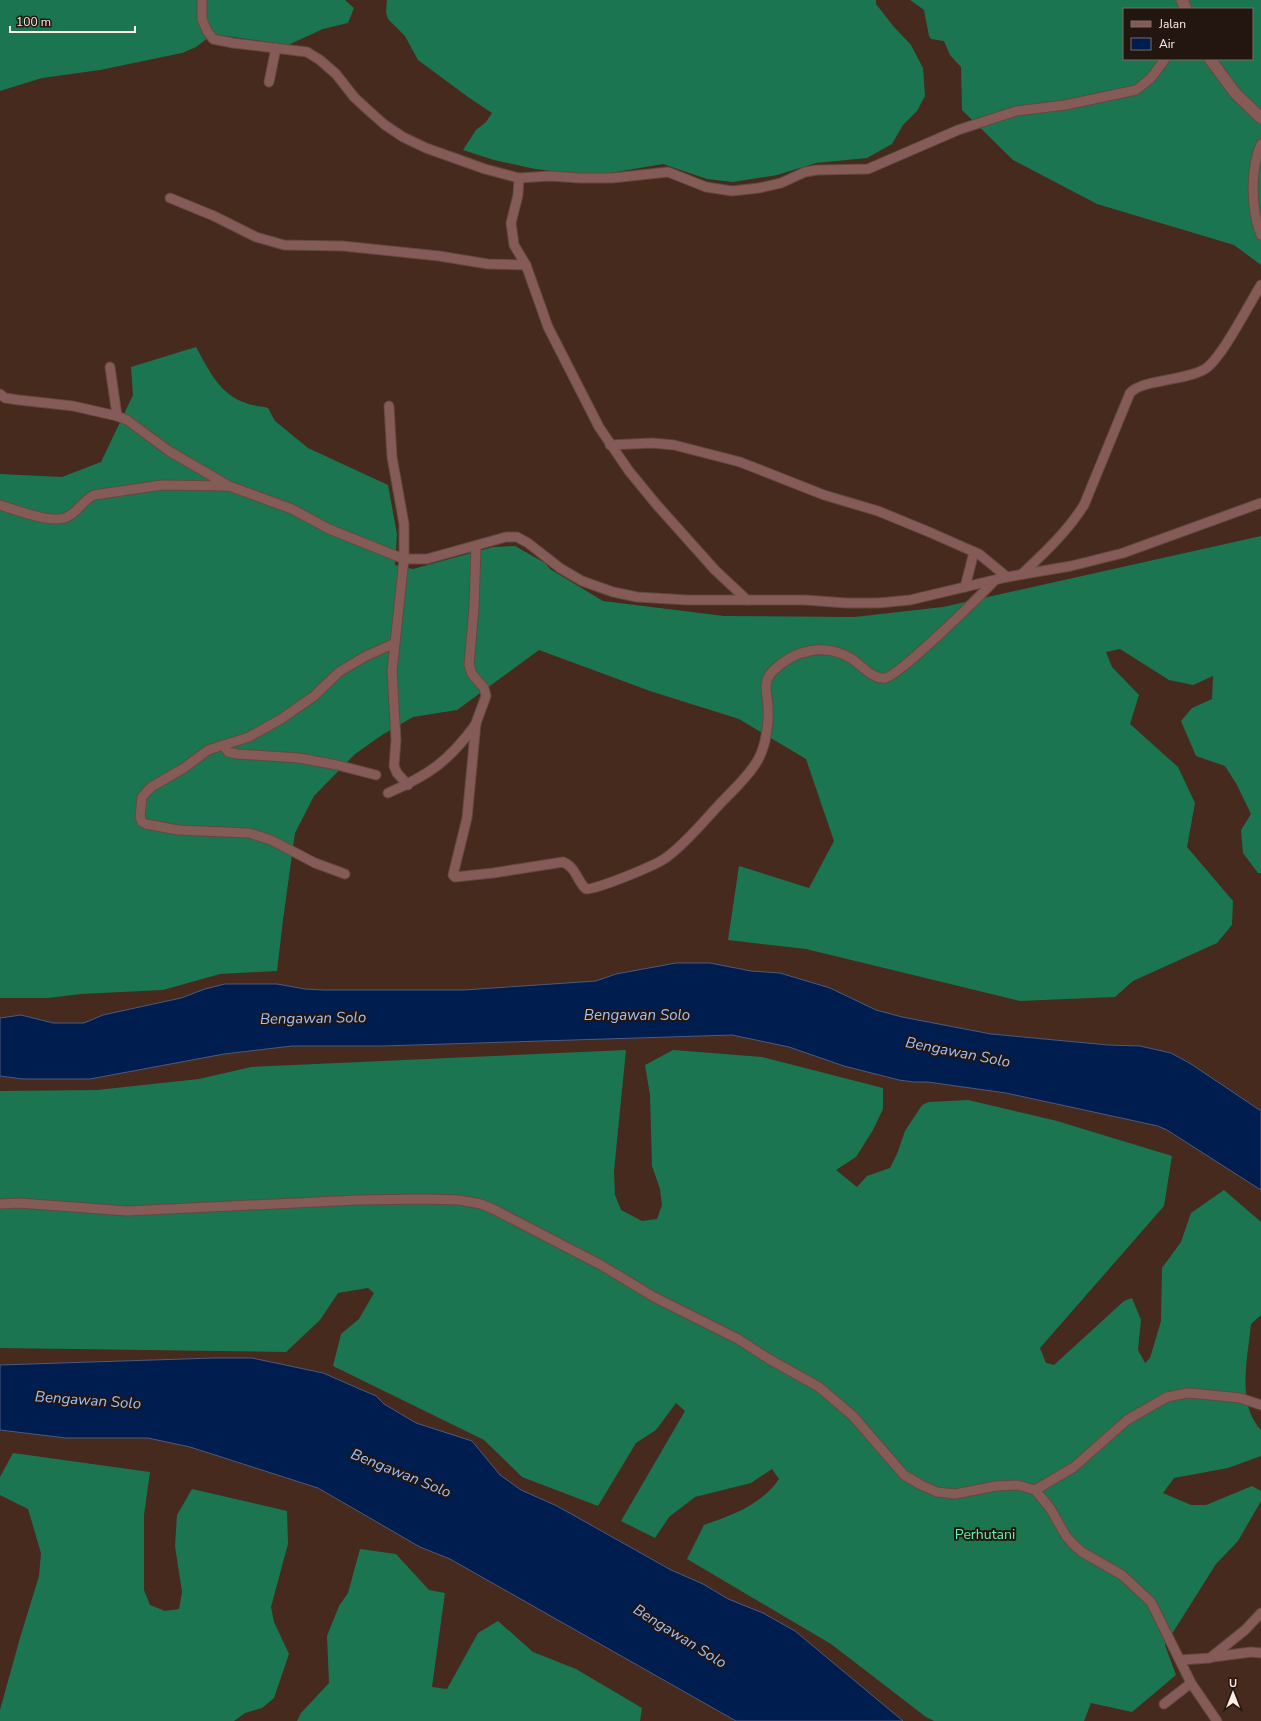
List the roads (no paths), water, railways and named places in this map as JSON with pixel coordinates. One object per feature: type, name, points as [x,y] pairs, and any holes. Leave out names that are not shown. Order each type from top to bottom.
[{"type":"street","points":[[202,0],[202,19],[207,32],[213,39],[233,43],[307,52],[320,60],[336,74],[354,97],[368,110],[385,125],[403,137],[426,148],[485,169],[519,178],[550,176],[612,178],[668,172],[706,186],[732,191],[759,188],[781,183],[805,172],[817,170],[868,168],[958,130],[1016,111],[1065,105],[1136,90],[1151,78],[1164,60]]},
{"type":"street","points":[[269,82],[276,48]]},
{"type":"street","points":[[1211,60],[1235,93],[1261,118]]},
{"type":"street","points":[[1261,144],[1255,160],[1253,183],[1256,214],[1261,235]]},
{"type":"street","points":[[519,178],[518,195],[512,216],[511,230],[514,245],[526,265],[548,327],[599,427],[610,444],[656,504],[715,570],[747,600]]},
{"type":"street","points":[[170,198],[214,216],[256,237],[284,245],[343,246],[439,256],[488,264],[526,265]]},
{"type":"street","points":[[1022,574],[1060,538],[1075,520],[1084,505],[1130,393],[1140,386],[1189,375],[1205,369],[1216,360],[1261,285]]},
{"type":"street","points":[[110,366],[117,416]]},
{"type":"street","points":[[0,394],[5,398],[73,406],[117,416],[127,420],[169,451],[229,486],[292,509],[329,530],[404,559],[427,559],[506,537],[517,537],[528,542],[560,568],[582,581],[613,592],[637,597],[688,600],[805,600],[846,603],[878,603],[910,600],[1007,577],[1071,566],[1124,553],[1261,504]]},
{"type":"street","points":[[389,406],[392,457],[403,515],[404,559],[392,671],[396,740],[394,766],[397,773],[408,785]]},
{"type":"street","points":[[610,444],[652,443],[674,445],[740,462],[824,495],[878,512],[974,552],[993,564],[1007,577]]},
{"type":"street","points":[[0,505],[42,517],[58,519],[66,518],[88,498],[94,495],[162,485],[229,486]]},
{"type":"street","points":[[388,793],[408,785],[427,774],[449,758],[476,724],[485,701],[486,694],[484,688],[472,674],[469,665],[476,584],[476,546]]},
{"type":"street","points":[[965,587],[974,552]]},
{"type":"street","points":[[476,724],[467,818],[453,876],[493,873],[563,862],[572,868],[583,886],[588,889],[623,877],[667,858],[747,775],[759,759],[765,741],[768,707],[766,683],[771,673],[786,660],[809,650],[832,650],[851,658],[876,676],[887,678],[896,672],[934,638],[980,596],[995,580]]},
{"type":"street","points":[[345,874],[314,863],[259,835],[249,832],[168,829],[142,822],[140,810],[142,797],[147,790],[184,768],[208,750],[249,737],[281,719],[314,696],[339,672],[364,657],[395,643]]},
{"type":"street","points":[[223,745],[228,752],[237,754],[299,758],[337,765],[376,775]]},
{"type":"street","points":[[0,1204],[19,1203],[128,1211],[357,1200],[458,1200],[481,1204],[514,1219],[601,1265],[654,1297],[738,1339],[769,1359],[814,1384],[853,1416],[904,1475],[921,1485],[937,1492],[955,1494],[1003,1485],[1024,1486],[1035,1490],[1050,1508],[1066,1536],[1074,1545],[1082,1552],[1117,1572],[1148,1598],[1191,1683],[1217,1721]]},
{"type":"street","points":[[1035,1490],[1074,1467],[1127,1420],[1167,1397],[1187,1393],[1201,1394],[1240,1398],[1261,1405]]},
{"type":"street","points":[[1210,1658],[1244,1630],[1261,1613]]},
{"type":"street","points":[[1180,1660],[1210,1658],[1236,1653],[1261,1653]]},
{"type":"street","points":[[1164,1704],[1191,1683]]},
{"type":"water","name":"Bengawan Solo","points":[[676,963],[710,963],[751,971],[780,973],[830,988],[876,1010],[902,1017],[991,1034],[1108,1045],[1140,1046],[1171,1053],[1191,1064],[1261,1111],[1261,1190],[1167,1130],[1158,1126],[1006,1093],[928,1082],[899,1080],[844,1066],[789,1047],[732,1035],[383,1046],[292,1046],[224,1054],[90,1079],[23,1079],[0,1076],[0,1018],[21,1015],[53,1023],[84,1023],[103,1015],[181,998],[205,989],[225,984],[277,984],[305,989],[324,990],[464,990],[596,981],[616,974]]},
{"type":"water","name":"Bengawan Solo","points":[[252,1358],[323,1373],[376,1396],[384,1404],[416,1423],[472,1441],[500,1475],[521,1490],[557,1506],[671,1570],[703,1584],[728,1599],[763,1613],[795,1631],[903,1721],[736,1721],[450,1559],[420,1547],[318,1488],[190,1447],[148,1438],[66,1438],[0,1430],[0,1365]]},
{"type":"park label","name":"Perhutani","points":[[985,1534]]}]
